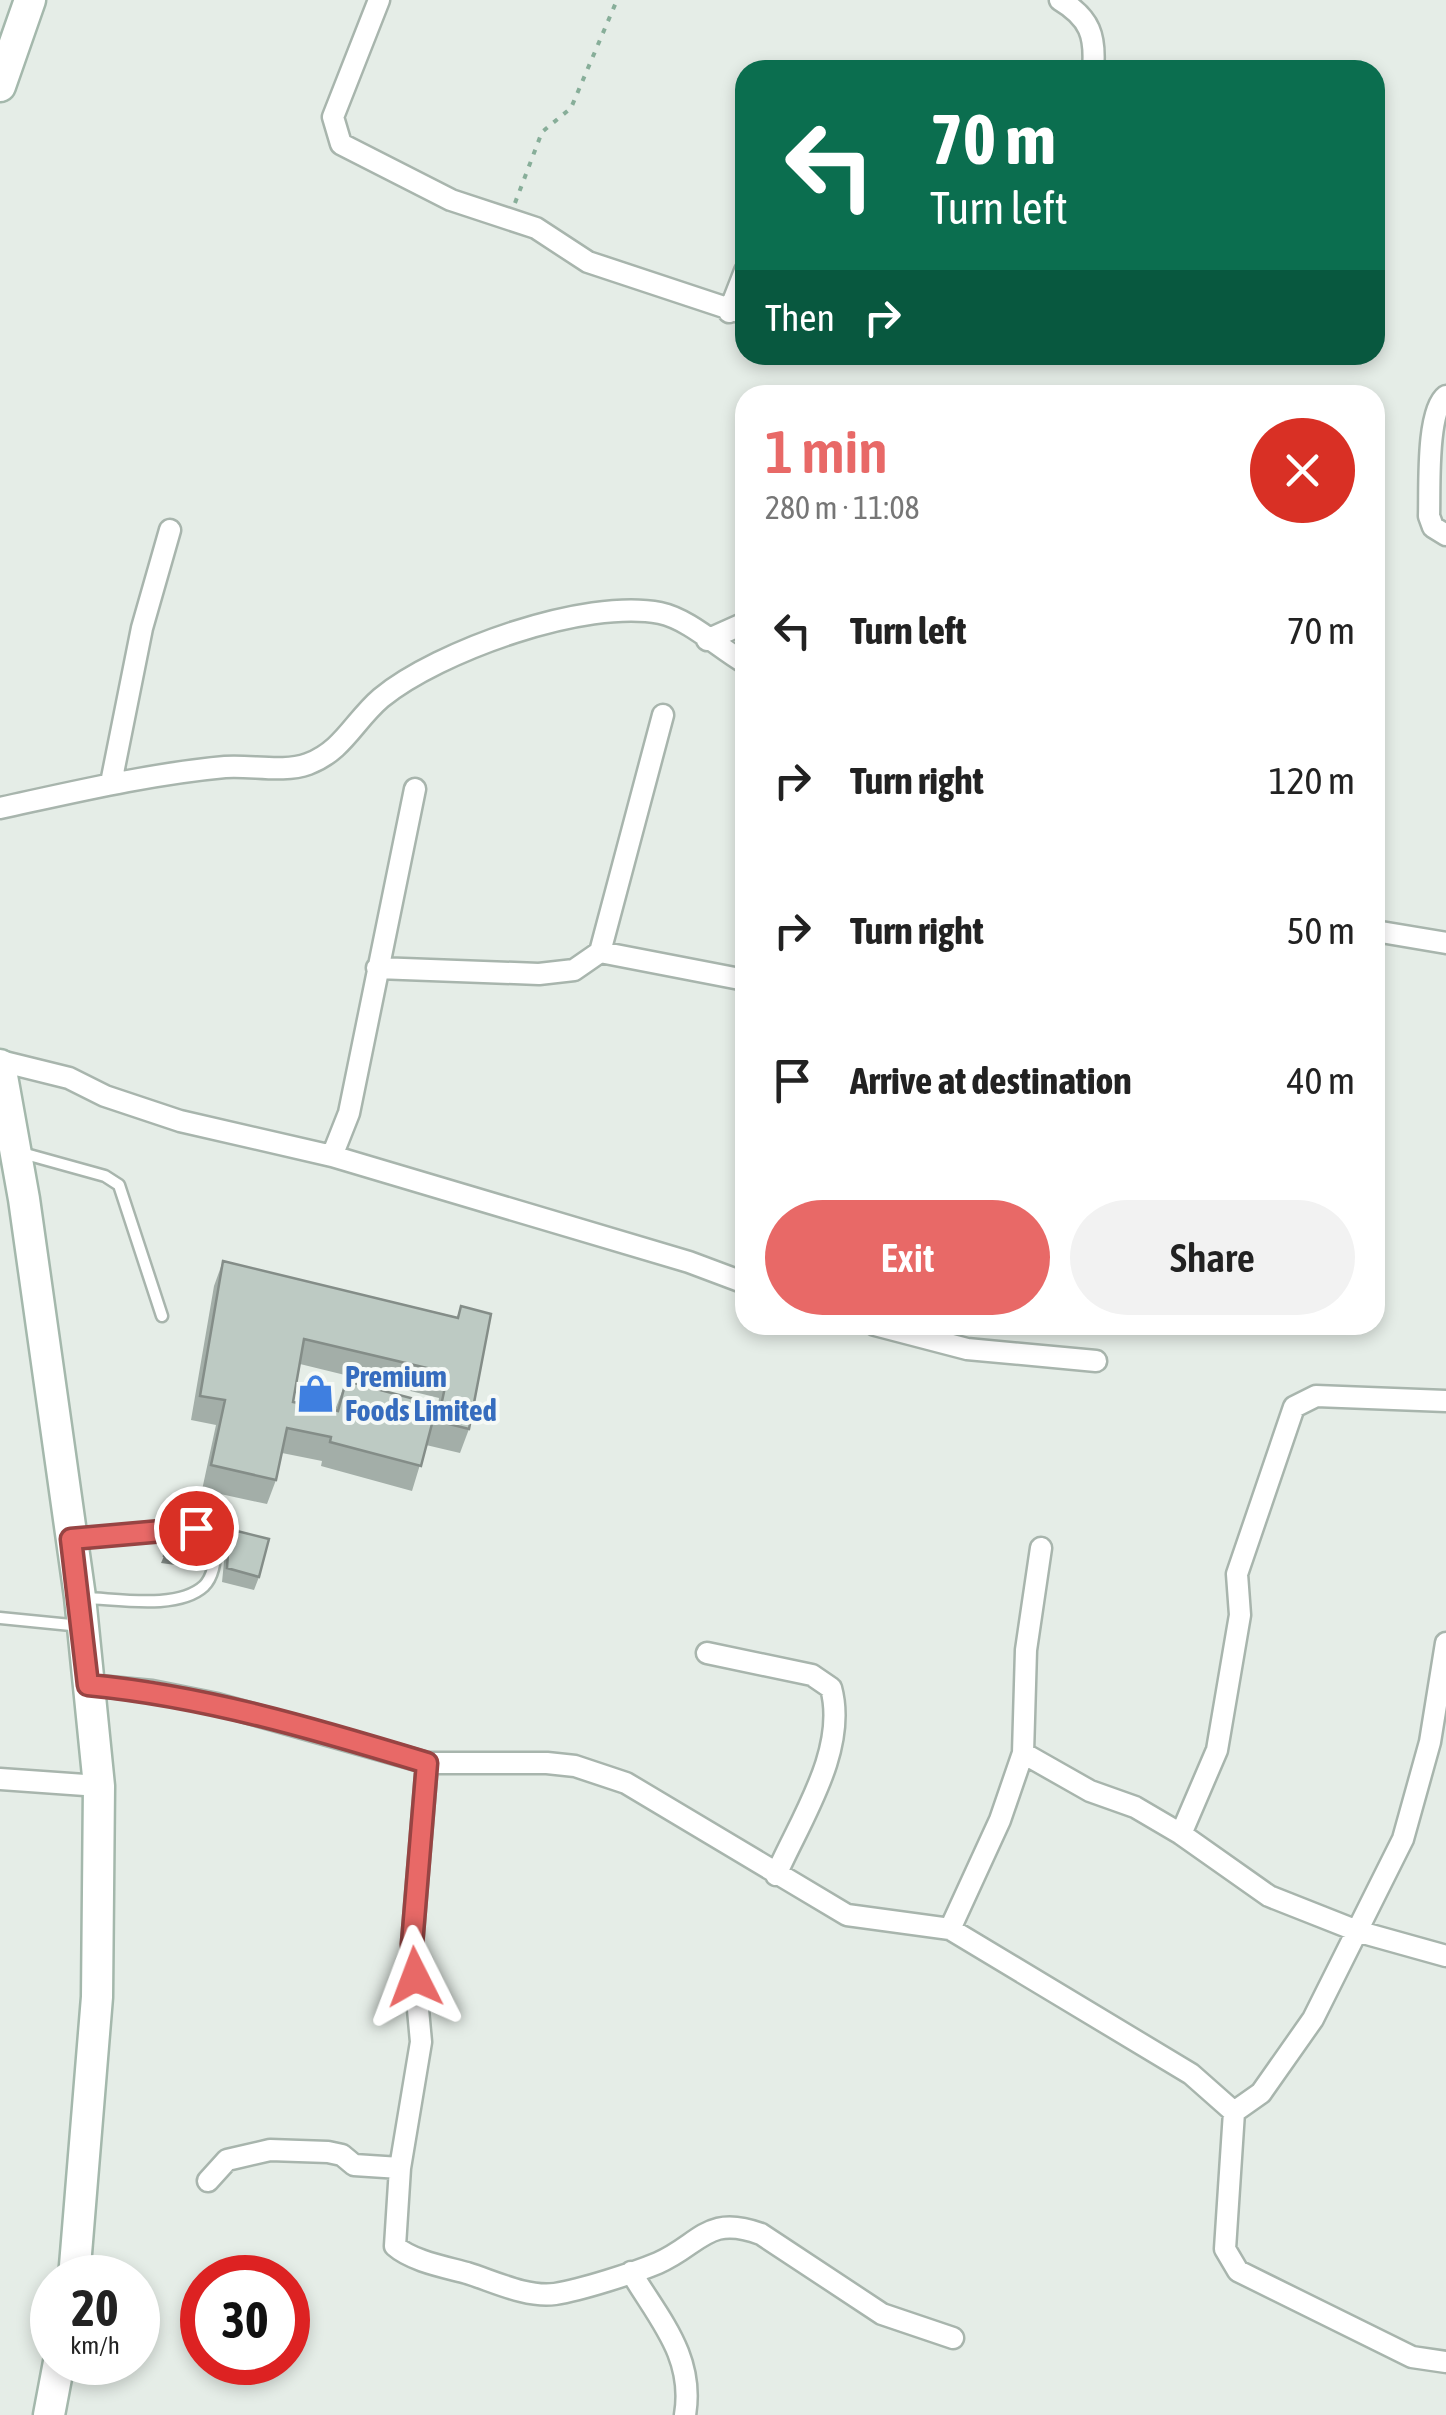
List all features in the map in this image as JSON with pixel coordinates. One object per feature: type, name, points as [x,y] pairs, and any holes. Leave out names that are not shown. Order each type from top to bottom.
[{"type":"main road","points":[[0,86],[30,0]]},
{"type":"main road","points":[[0,1063],[12,1177],[81,1612],[99,1786],[96,1996],[76,2255]]},
{"type":"main road","points":[[50,2415],[56,2385]]},
{"type":"street","points":[[378,0],[334,116],[336,136],[353,151],[451,200],[536,228],[588,262],[735,312]]},
{"type":"street","points":[[1060,0],[1084,15],[1096,43],[1094,60]]},
{"type":"street","points":[[1446,396],[1437,405],[1432,433],[1429,516],[1433,527],[1446,535]]},
{"type":"street","points":[[111,783],[142,628],[170,530]]},
{"type":"street","points":[[0,808],[111,783],[227,767],[304,765],[344,742],[382,697],[478,646],[541,623],[640,611],[663,613],[735,657]]},
{"type":"street","points":[[707,640],[735,627]]},
{"type":"street","points":[[376,968],[539,974],[574,970],[600,952],[663,714]]},
{"type":"street","points":[[332,1156],[349,1113],[415,789]]},
{"type":"street","points":[[1385,933],[1446,943]]},
{"type":"street","points":[[600,952],[735,978]]},
{"type":"street","points":[[0,1063],[68,1078],[105,1096],[180,1121],[332,1156],[689,1262],[735,1280]]},
{"type":"street","points":[[914,1335],[966,1349],[1096,1362]]},
{"type":"street","points":[[1180,1834],[1218,1750],[1240,1615],[1237,1574],[1294,1407],[1316,1396],[1446,1401]]},
{"type":"street","points":[[950,1929],[1000,1820],[1023,1753],[1026,1650],[1041,1548]]},
{"type":"street","points":[[1234,2112],[1261,2093],[1280,2068],[1360,1932],[1403,1839],[1438,1744],[1446,1643]]},
{"type":"street","points":[[707,1653],[812,1675],[831,1688],[836,1720],[825,1765],[776,1875]]},
{"type":"street","points":[[88,1685],[152,1690],[217,1704],[427,1763],[575,1766],[626,1783],[848,1915],[950,1929],[1191,2074],[1234,2112]]},
{"type":"street","points":[[1023,1753],[1090,1791],[1135,1807],[1269,1896],[1360,1932],[1446,1956]]},
{"type":"street","points":[[427,1763],[412,1944],[422,2042],[400,2168],[393,2237],[402,2251],[534,2294],[554,2295],[662,2261],[693,2237],[718,2228],[740,2226],[761,2234],[882,2314],[953,2338]]},
{"type":"street","points":[[0,1779],[99,1786]]},
{"type":"street","points":[[1234,2112],[1225,2249],[1238,2271],[1412,2357],[1446,2362]]},
{"type":"street","points":[[208,2181],[227,2160],[270,2150],[328,2152],[342,2155],[354,2165],[400,2168]]},
{"type":"street","points":[[631,2272],[672,2333],[686,2381],[685,2415]]},
{"type":"lane","points":[[12,1177],[105,1176],[119,1185],[162,1316]]},
{"type":"lane","points":[[0,1618],[81,1612],[188,1594],[203,1586],[212,1573],[218,1541],[211,1531],[196,1528],[71,1539]]},
{"type":"path","points":[[509,217],[542,132],[570,108],[617,0]]},
{"type":"building","points":[[223,1261],[458,1318],[461,1306],[491,1314],[469,1429],[433,1420],[421,1466],[330,1442],[331,1437],[287,1428],[276,1480],[211,1465],[225,1400],[200,1396]],"holes":[[[304,1339],[448,1373],[441,1406],[346,1381],[338,1411],[293,1402]]]},
{"type":"building","points":[[237,1531],[269,1539],[259,1577],[227,1568],[229,1538],[235,1539]]},
{"type":"building","points":[[166,1536],[210,1542],[206,1562],[164,1556]]},
{"type":"place","name":"Premium Foods Limited","points":[[315,1394]]},
{"type":"route","points":[[196,1528],[71,1539],[88,1685],[152,1690],[217,1704],[427,1763],[416,1872],[412,1944],[415,1977]]}]
